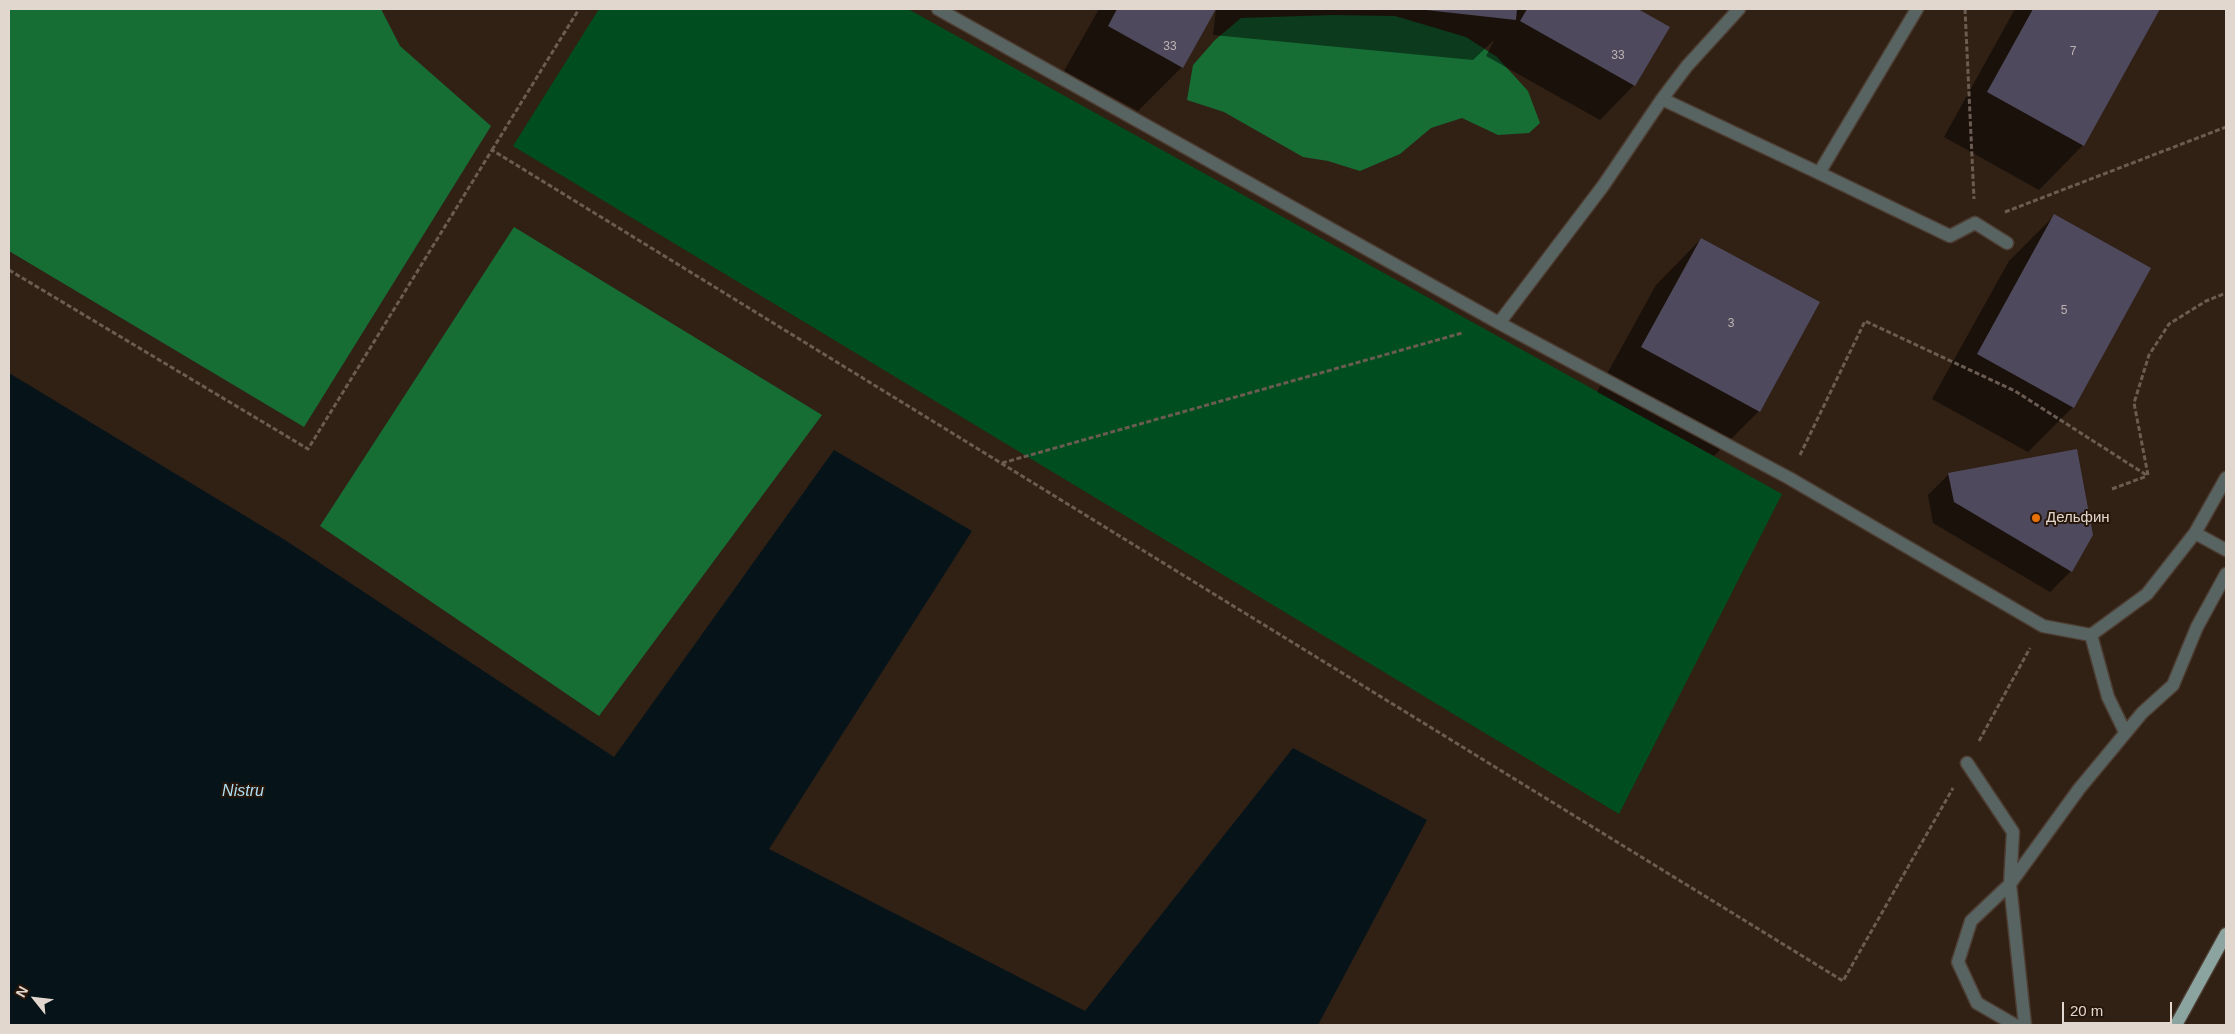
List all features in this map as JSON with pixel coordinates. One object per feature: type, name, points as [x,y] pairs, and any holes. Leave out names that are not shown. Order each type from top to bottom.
[{"type":"main road","points":[[2176,1025],[2226,934]]},
{"type":"street","points":[[938,9],[1499,323],[1789,478],[2043,626],[2091,636],[2147,594],[2195,533],[2226,478]]},
{"type":"street","points":[[1499,323],[1603,186],[1662,99],[1687,66],[1737,9]]},
{"type":"street","points":[[1819,173],[1917,9]]},
{"type":"street","points":[[1662,99],[1950,236],[1975,223],[2007,243]]},
{"type":"street","points":[[2195,533],[2226,550]]},
{"type":"street","points":[[2015,1025],[1977,1003],[1958,962],[1971,921],[2010,884],[2079,789],[2125,732],[2142,713],[2173,685],[2197,627],[2226,574]]},
{"type":"street","points":[[2091,636],[2108,697],[2125,732]]},
{"type":"street","points":[[1967,763],[2013,832],[2010,884],[2025,1025]]},
{"type":"path","points":[[9,270],[308,449],[578,9]]},
{"type":"path","points":[[1965,9],[1975,223],[2226,127]]},
{"type":"path","points":[[492,150],[1844,981],[2043,626]]},
{"type":"path","points":[[2148,476],[2134,403],[2149,355],[2169,324],[2206,301],[2226,294]]},
{"type":"path","points":[[1789,478],[1865,321],[2015,391],[2148,476]]},
{"type":"path","points":[[1001,463],[1499,323]]},
{"type":"path","points":[[2112,489],[2148,476]]},
{"type":"green space","points":[[9,9],[381,9],[400,46],[491,126],[304,427],[9,251]]},
{"type":"green space","points":[[599,9],[908,9],[1782,494],[1619,814],[513,146]]},
{"type":"green space","points":[[1332,15],[1395,16],[1466,37],[1497,57],[1528,91],[1540,123],[1529,133],[1498,135],[1462,118],[1431,128],[1400,154],[1360,171],[1328,161],[1303,157],[1224,112],[1187,100],[1193,65],[1215,40],[1241,18]]},
{"type":"green space","points":[[514,227],[822,415],[599,716],[320,526]]},
{"type":"water","name":"Nistru","points":[[9,373],[285,540],[614,757],[834,450],[972,531],[769,849],[1085,1011],[1293,748],[1427,820],[1318,1025],[9,1025]]},
{"type":"building","points":[[1117,9],[1216,9],[1183,68],[1108,26]]},
{"type":"building","points":[[1417,9],[1517,9],[1516,20]]},
{"type":"building","points":[[1527,9],[1638,9],[1670,27],[1635,86],[1520,21]]},
{"type":"building","points":[[2033,9],[2160,9],[2084,146],[1987,92]]},
{"type":"building","points":[[2054,214],[2151,268],[2074,408],[1977,354]]},
{"type":"building","points":[[1701,238],[1820,302],[1760,412],[1641,347]]},
{"type":"building","name":"Дельфин","points":[[2077,449],[2093,535],[2072,572],[1954,502],[1948,473]]},
{"type":"place","name":"Дельфин","points":[[2036,518]]}]
